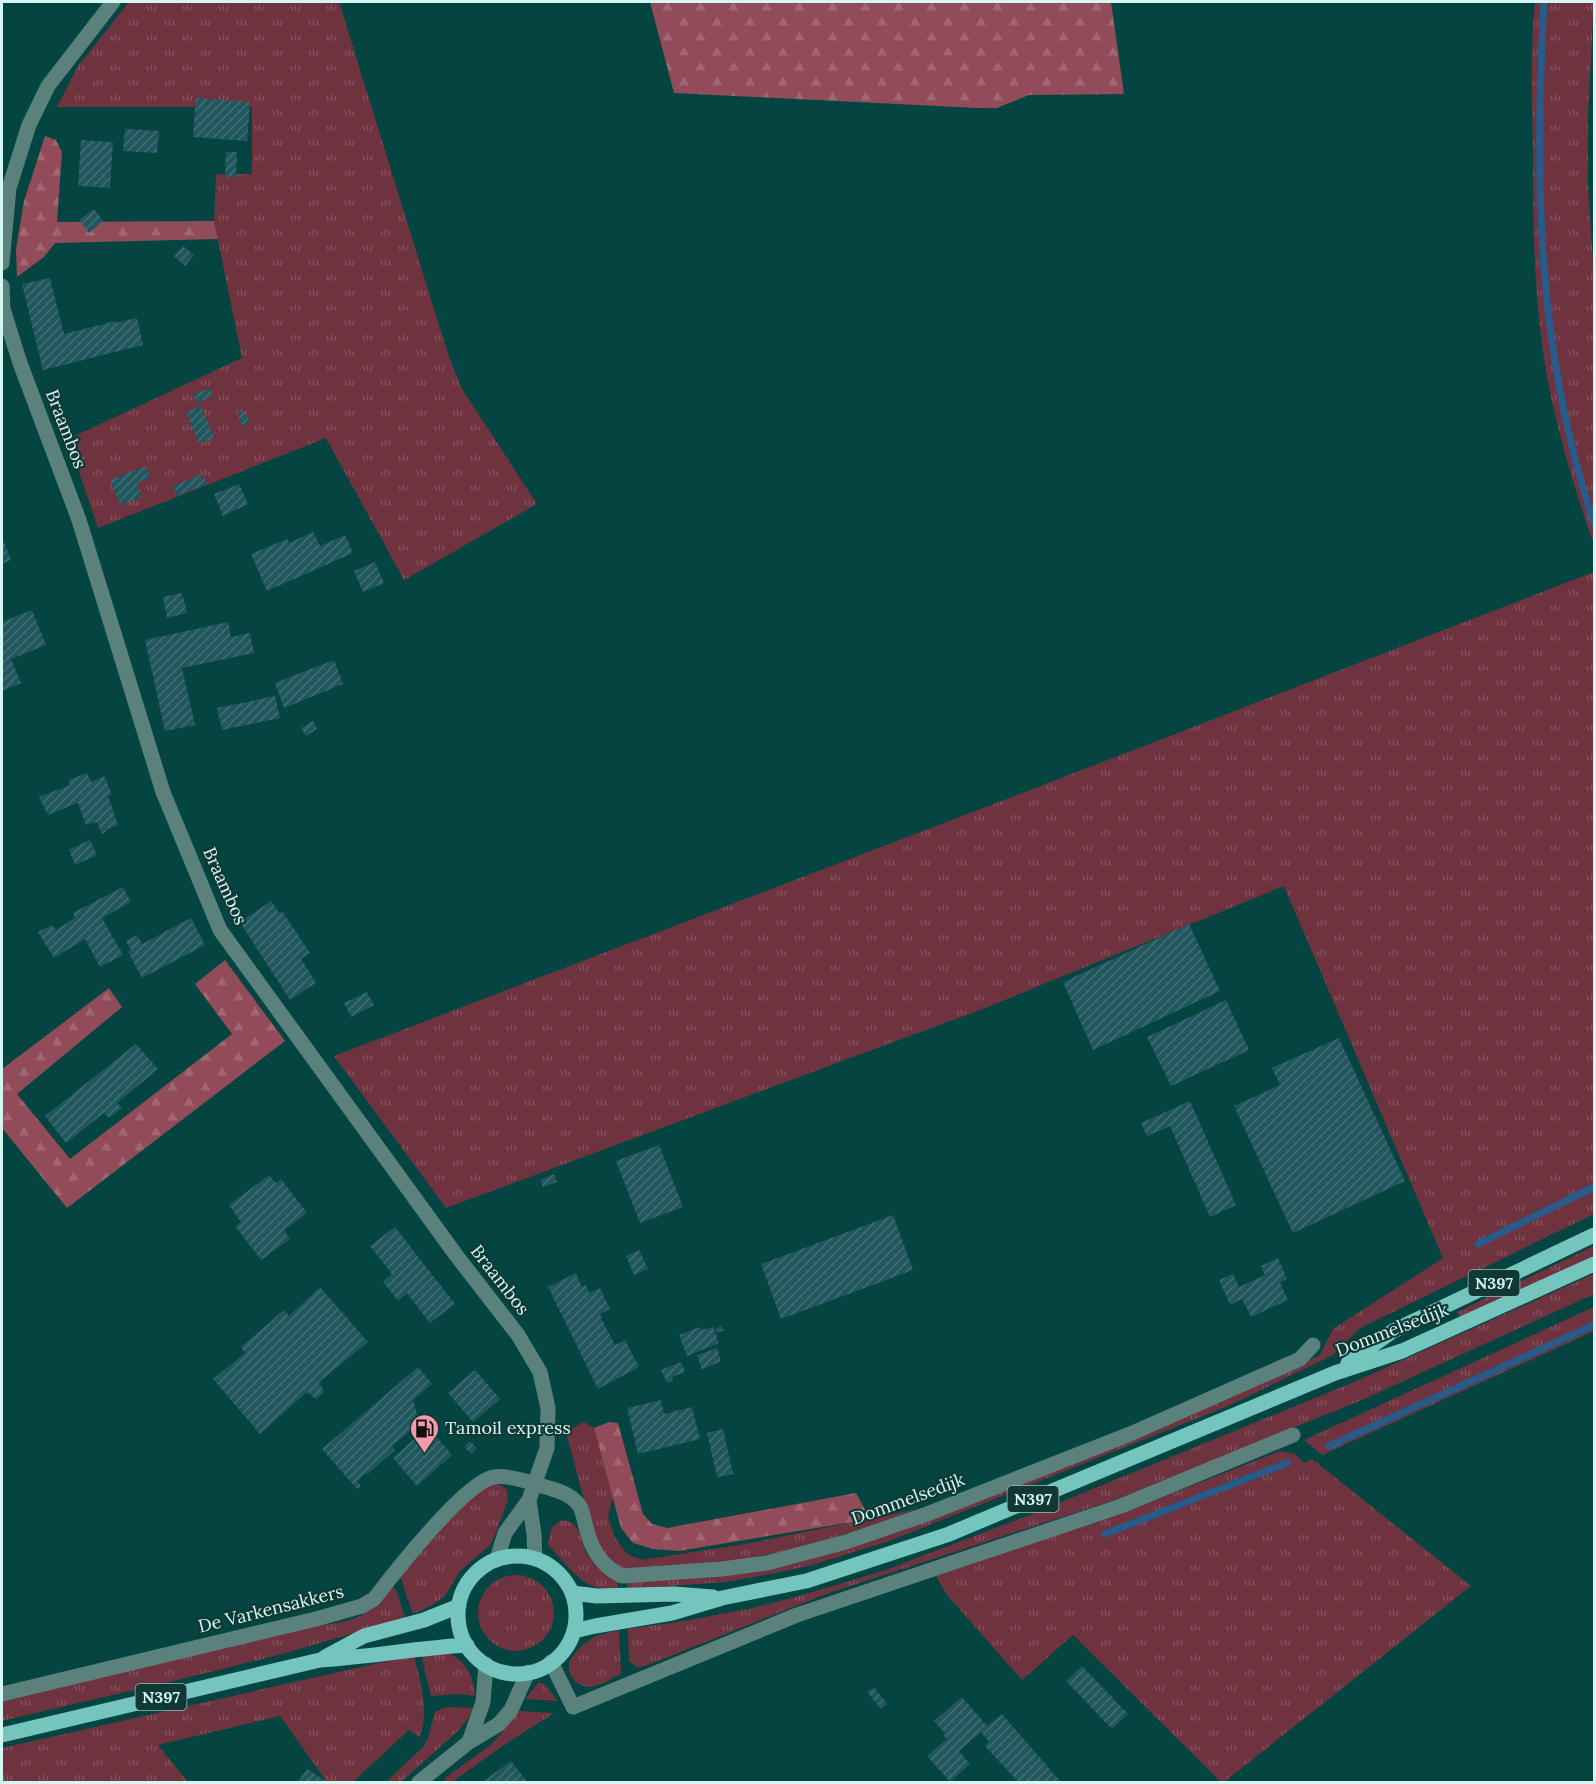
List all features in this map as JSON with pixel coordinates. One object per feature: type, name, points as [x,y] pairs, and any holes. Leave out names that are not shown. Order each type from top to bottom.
[{"type":"main road","name":"Dommelsedijk","points":[[1335,1373],[1394,1331],[1594,1235]]},
{"type":"main road","name":"Dommelsedijk","points":[[574,1631],[672,1613],[722,1598],[806,1581],[949,1534],[1335,1373],[1402,1351],[1594,1264]]},
{"type":"main road","points":[[514,1556],[535,1559],[552,1567],[564,1579],[572,1593],[576,1612],[574,1631],[569,1643],[551,1662],[528,1672],[499,1671],[486,1664],[466,1645],[461,1632],[459,1606],[463,1591],[482,1567],[497,1559],[514,1556]]},
{"type":"main road","name":"Dommelsedijk","points":[[572,1593],[597,1596],[674,1594],[722,1598]]},
{"type":"main road","name":"N397","points":[[320,1660],[364,1636],[424,1620],[459,1606]]},
{"type":"main road","name":"N397","points":[[2,1735],[320,1660],[369,1657],[431,1647],[466,1645]]},
{"type":"street","points":[[2,263],[9,188],[29,125],[48,86],[112,2]]},
{"type":"street","name":"Braambos","points":[[2,286],[6,320],[79,520],[163,792],[220,930],[456,1256],[518,1335],[535,1361],[543,1384],[549,1421],[547,1448],[530,1500],[505,1533],[497,1559]]},
{"type":"street","name":"Dommelsedijk","points":[[536,1484],[564,1493],[580,1506],[596,1556],[612,1571],[622,1576],[722,1569],[767,1563],[846,1542],[927,1514],[1130,1434],[1300,1359],[1313,1345]]},
{"type":"street","points":[[551,1662],[573,1707],[797,1615],[1121,1506],[1293,1435]]},
{"type":"street","name":"De Varkensakkers","points":[[2,1694],[362,1606],[374,1599],[462,1496],[481,1482],[500,1477],[536,1484]]},
{"type":"street","name":"Braambos","points":[[530,1500],[535,1559]]},
{"type":"street","points":[[470,1743],[483,1702],[486,1664]]},
{"type":"street","points":[[419,1782],[499,1724],[511,1710],[528,1672]]},
{"type":"green space","points":[[129,2],[339,2],[448,354],[462,389],[537,504],[404,580],[326,438],[98,528],[68,439],[242,358],[214,221],[216,174],[252,174],[252,107],[57,107],[78,66]]},
{"type":"green space","points":[[650,2],[1111,2],[1124,94],[1029,95],[997,108],[977,108],[674,93]]},
{"type":"green space","points":[[1535,2],[1594,2],[1588,114],[1588,185],[1594,277],[1594,545],[1560,434],[1545,367],[1541,336],[1533,213],[1532,40]]},
{"type":"green space","points":[[45,136],[56,140],[62,152],[57,222],[214,221],[218,239],[55,243],[44,257],[17,277],[16,249],[24,201]]},
{"type":"green space","points":[[1594,572],[1594,1214],[1360,1328],[1333,1355],[1228,1406],[889,1541],[812,1565],[771,1574],[726,1582],[627,1589],[627,1581],[768,1566],[1072,1462],[1226,1400],[1320,1355],[1333,1329],[1443,1258],[1284,886],[980,1010],[446,1208],[334,1056]]},
{"type":"green space","points":[[225,960],[285,1041],[67,1208],[2,1128],[2,1069],[109,988],[122,1007],[17,1094],[70,1159],[232,1034],[195,984]]},
{"type":"green space","points":[[1594,1246],[1594,1256],[1460,1318],[1457,1312]]},
{"type":"green space","points":[[1594,1274],[1594,1294],[1362,1400],[1120,1498],[826,1594],[645,1666],[638,1668],[629,1661],[628,1629],[748,1609],[883,1571],[1027,1516],[1354,1382]]},
{"type":"green space","points":[[1594,1307],[1594,1331],[1322,1455],[1304,1440]]},
{"type":"green space","points":[[584,1422],[594,1428],[613,1497],[608,1516],[614,1536],[627,1554],[642,1560],[745,1544],[918,1509],[826,1540],[755,1557],[705,1564],[625,1569],[614,1565],[597,1549],[566,1432]]},
{"type":"green space","points":[[609,1422],[618,1423],[643,1514],[652,1524],[667,1528],[856,1493],[870,1519],[679,1551],[653,1549],[633,1543],[621,1528],[594,1428]]},
{"type":"green space","points":[[1280,1451],[1295,1454],[1304,1463],[1312,1459],[1471,1586],[1224,1782],[1221,1782],[1073,1635],[1022,1680],[947,1595],[936,1576],[1117,1515]]},
{"type":"green space","points":[[493,1484],[500,1485],[507,1490],[508,1500],[493,1540],[460,1571],[445,1596],[431,1606],[413,1614],[400,1576],[475,1491]]},
{"type":"green space","points":[[563,1520],[577,1529],[591,1560],[618,1579],[618,1589],[589,1585],[550,1547],[548,1544],[552,1529]]},
{"type":"green space","points":[[516,1575],[530,1578],[543,1586],[551,1599],[554,1613],[551,1627],[543,1640],[530,1648],[516,1651],[502,1648],[489,1640],[481,1627],[478,1613],[481,1599],[489,1586],[502,1578]]},
{"type":"green space","points":[[392,1586],[396,1590],[405,1617],[255,1661],[2,1721],[2,1697],[304,1627],[344,1622],[373,1607]]},
{"type":"green space","points":[[619,1630],[621,1674],[589,1687],[575,1681],[569,1667],[575,1653],[599,1635]]},
{"type":"green space","points":[[445,1652],[463,1663],[473,1681],[475,1696],[459,1694],[431,1696],[421,1654]]},
{"type":"green space","points":[[414,1655],[424,1706],[420,1737],[409,1730],[353,1782],[327,1782],[280,1716],[158,1745],[187,1781],[2,1782],[2,1748]]},
{"type":"green space","points":[[539,1682],[544,1684],[558,1701],[525,1699]]},
{"type":"green space","points":[[446,1707],[473,1708],[468,1719],[458,1731],[401,1782],[386,1782],[424,1746],[435,1712]]},
{"type":"green space","points":[[518,1711],[554,1713],[452,1782],[446,1782],[445,1778],[489,1746]]},
{"type":"building","points":[[196,98],[250,102],[247,141],[193,137]]},
{"type":"building","points":[[125,129],[159,131],[157,153],[123,151]]},
{"type":"building","points":[[81,140],[113,142],[110,188],[78,186]]},
{"type":"building","points":[[226,152],[237,152],[236,177],[225,177]]},
{"type":"building","points":[[94,209],[103,221],[89,233],[79,220]]},
{"type":"building","points":[[183,246],[194,255],[185,266],[174,256]]},
{"type":"building","points":[[50,278],[64,334],[137,318],[143,345],[43,370],[22,284]]},
{"type":"building","points":[[209,388],[213,395],[197,403],[193,395]]},
{"type":"building","points":[[201,406],[214,438],[199,444],[186,412]]},
{"type":"building","points":[[244,411],[250,423],[243,426],[237,414]]},
{"type":"building","points":[[146,466],[150,478],[137,483],[142,497],[120,505],[110,480]]},
{"type":"building","points":[[202,474],[207,484],[177,496],[173,486]]},
{"type":"building","points":[[239,484],[248,504],[223,516],[214,494]]},
{"type":"building","points":[[313,532],[320,546],[345,535],[353,553],[267,591],[251,554],[287,539],[289,543]]},
{"type":"building","points":[[2,537],[11,560],[2,564]]},
{"type":"building","points":[[375,562],[384,583],[363,592],[354,571]]},
{"type":"building","points":[[182,593],[187,613],[167,618],[163,597]]},
{"type":"building","points":[[32,610],[46,645],[11,659],[21,683],[2,691],[2,622]]},
{"type":"building","points":[[228,622],[231,637],[250,633],[254,653],[182,668],[195,725],[165,731],[145,640]]},
{"type":"building","points":[[334,660],[343,684],[284,708],[275,683]]},
{"type":"building","points":[[275,696],[280,718],[222,730],[217,708]]},
{"type":"building","points":[[313,721],[317,729],[306,736],[301,728]]},
{"type":"building","points":[[87,773],[91,782],[104,776],[112,794],[108,796],[118,825],[105,830],[106,832],[102,834],[97,822],[86,825],[78,803],[48,815],[39,797],[70,785],[68,780]]},
{"type":"building","points":[[90,840],[97,855],[75,865],[69,850]]},
{"type":"building","points":[[123,887],[131,902],[102,918],[123,955],[100,967],[85,939],[54,958],[38,932],[52,925],[56,930],[75,918],[73,913]]},
{"type":"building","points":[[271,901],[279,913],[282,911],[310,953],[301,959],[316,983],[290,1000],[240,922]]},
{"type":"building","points":[[191,918],[205,945],[142,978],[128,952],[131,950],[126,941],[137,935],[142,944]]},
{"type":"building","points":[[1189,924],[1220,991],[1093,1050],[1063,982]]},
{"type":"building","points":[[367,992],[374,1005],[351,1017],[344,1003]]},
{"type":"building","points":[[1226,1000],[1249,1050],[1171,1086],[1147,1037]]},
{"type":"building","points":[[1339,1038],[1405,1181],[1293,1233],[1234,1106],[1280,1085],[1272,1068]]},
{"type":"building","points":[[136,1044],[158,1069],[117,1103],[122,1108],[109,1118],[104,1113],[66,1143],[45,1116]]},
{"type":"building","points":[[1190,1101],[1236,1205],[1210,1217],[1170,1126],[1147,1136],[1141,1123]]},
{"type":"building","points":[[659,1145],[683,1207],[640,1223],[616,1161]]},
{"type":"building","points":[[554,1174],[557,1182],[543,1187],[540,1180]]},
{"type":"building","points":[[269,1175],[276,1183],[281,1179],[307,1213],[284,1230],[290,1239],[261,1260],[235,1226],[241,1222],[229,1205]]},
{"type":"building","points":[[893,1215],[913,1270],[781,1319],[761,1264]]},
{"type":"building","points":[[395,1227],[455,1304],[430,1323],[407,1293],[398,1301],[383,1282],[392,1274],[370,1246]]},
{"type":"building","points":[[639,1250],[648,1269],[634,1275],[626,1256]]},
{"type":"building","points":[[1278,1258],[1287,1279],[1280,1282],[1288,1300],[1251,1317],[1242,1299],[1230,1305],[1219,1280],[1233,1274],[1239,1287],[1265,1275],[1261,1266]]},
{"type":"building","points":[[576,1273],[582,1287],[586,1285],[589,1293],[600,1288],[610,1309],[600,1314],[604,1324],[615,1345],[625,1340],[639,1367],[598,1389],[548,1287]]},
{"type":"building","points":[[320,1287],[368,1342],[319,1382],[324,1392],[316,1399],[307,1392],[260,1434],[213,1379],[245,1353],[241,1347],[284,1310],[289,1316]]},
{"type":"building","points":[[721,1326],[724,1330],[717,1333],[715,1329]]},
{"type":"building","points":[[700,1327],[702,1330],[713,1327],[719,1343],[687,1356],[679,1335]]},
{"type":"building","points":[[717,1348],[721,1361],[702,1370],[697,1355]]},
{"type":"building","points":[[681,1362],[685,1372],[672,1377],[673,1380],[667,1383],[661,1370]]},
{"type":"building","points":[[418,1367],[432,1384],[413,1400],[417,1414],[415,1416],[421,1422],[392,1446],[395,1450],[357,1481],[361,1486],[357,1489],[322,1449]]},
{"type":"building","points":[[475,1370],[500,1399],[473,1422],[448,1393]]},
{"type":"building","points":[[661,1400],[664,1414],[692,1407],[700,1439],[638,1454],[627,1408]]},
{"type":"building","points":[[428,1427],[452,1455],[417,1486],[393,1458]]},
{"type":"building","points":[[723,1429],[733,1474],[717,1477],[707,1433]]},
{"type":"building","points":[[470,1441],[477,1448],[471,1454],[464,1446]]},
{"type":"building","points":[[1082,1666],[1128,1714],[1112,1729],[1066,1681]]},
{"type":"building","points":[[874,1687],[887,1704],[881,1709],[867,1692]]},
{"type":"building","points":[[962,1697],[987,1726],[1002,1714],[1061,1782],[1018,1782],[985,1746],[989,1742],[981,1732],[959,1751],[970,1764],[950,1782],[927,1756],[947,1739],[934,1721]]},
{"type":"building","points":[[511,1761],[527,1782],[482,1782]]},
{"type":"building","points":[[307,1769],[328,1782],[298,1782]]},
{"type":"waterway","points":[[1544,2],[1540,200],[1550,330],[1575,459],[1594,523]]},
{"type":"waterway","points":[[1478,1244],[1594,1187]]},
{"type":"waterway","points":[[1329,1446],[1594,1325]]},
{"type":"waterway","points":[[1105,1534],[1287,1463]]},
{"type":"place","name":"Tamoil express","points":[[424,1454]]}]
